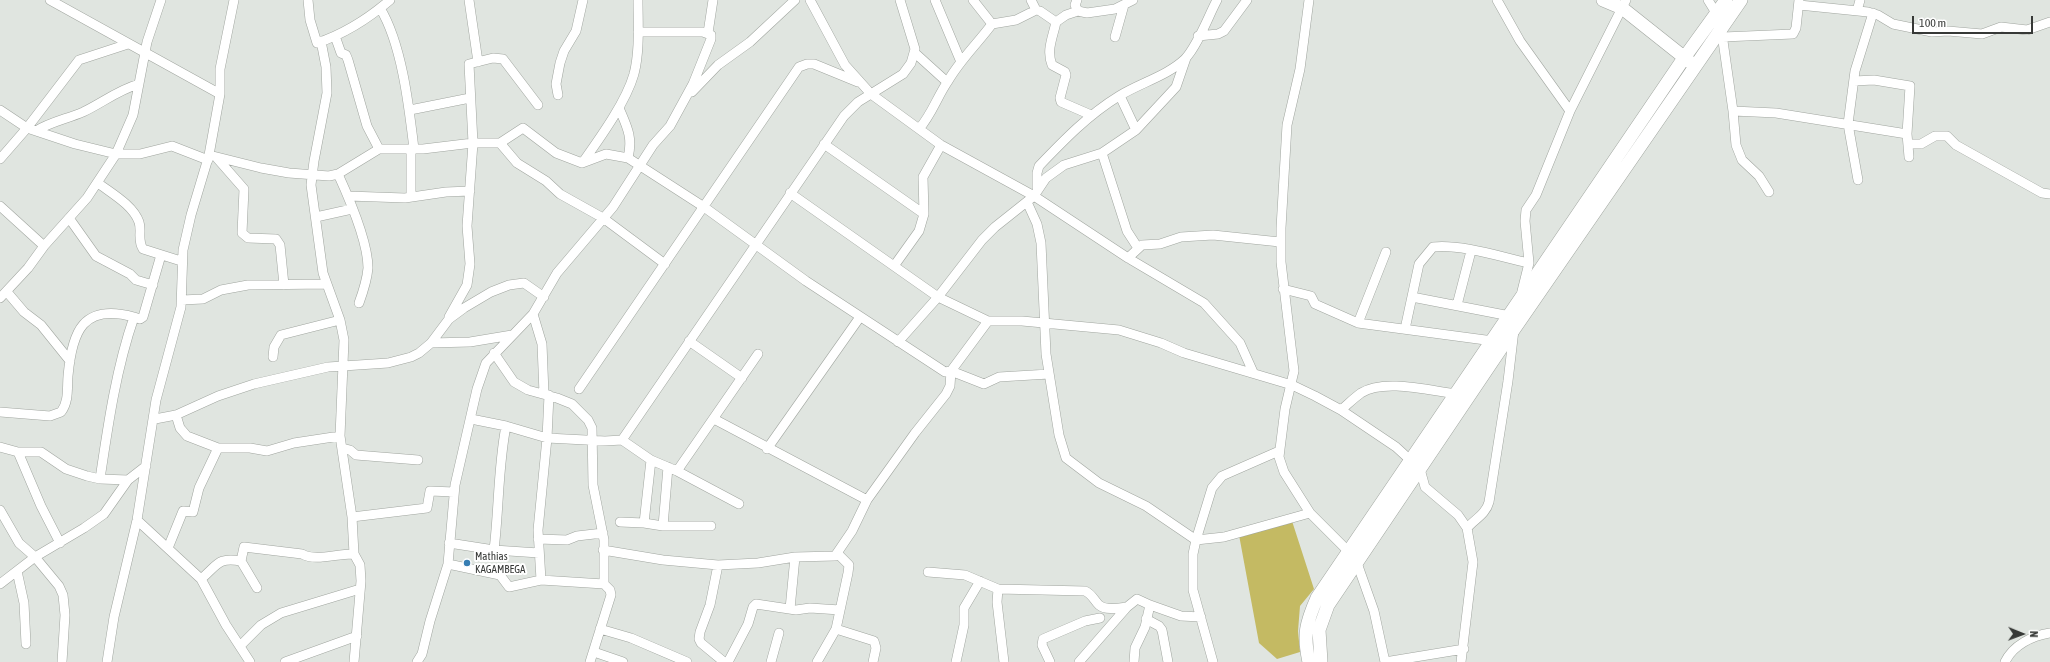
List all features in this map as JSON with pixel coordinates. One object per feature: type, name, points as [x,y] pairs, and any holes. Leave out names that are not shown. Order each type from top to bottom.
[{"type":"street","points":[[50,0],[220,94]]},
{"type":"street","points":[[70,361],[41,325],[4,295],[98,183],[116,154],[133,115],[147,42],[161,0]]},
{"type":"street","points":[[107,662],[114,617],[137,520],[156,400],[182,300],[182,261],[191,215],[211,157],[220,94],[220,69],[234,0]]},
{"type":"street","points":[[308,0],[312,30],[317,43],[335,36],[380,8],[390,0]]},
{"type":"street","points":[[469,0],[478,62]]},
{"type":"street","points":[[558,95],[556,84],[560,64],[564,51],[576,31],[583,0]]},
{"type":"street","points":[[582,163],[619,108],[634,74],[638,48],[638,0]]},
{"type":"street","points":[[417,662],[422,654],[430,621],[448,564],[454,492],[481,376],[486,363],[533,314],[557,273],[603,218],[653,145],[670,126],[686,97],[710,44],[711,35],[708,33],[713,0]]},
{"type":"street","points":[[686,97],[718,65],[750,42],[794,0]]},
{"type":"street","points":[[810,0],[845,64],[871,94],[941,146],[1033,195],[1128,258],[1204,303],[1240,343],[1253,372]]},
{"type":"street","points":[[900,0],[915,53],[947,82]]},
{"type":"street","points":[[935,0],[961,62]]},
{"type":"street","points":[[973,0],[992,24]]},
{"type":"street","points":[[1031,0],[1036,10],[1040,11],[1056,22]]},
{"type":"street","points":[[1077,0],[1075,5],[1078,11]]},
{"type":"street","points":[[1091,115],[1061,102],[1060,98],[1066,75],[1065,72],[1052,65],[1049,55],[1050,43],[1056,22],[1066,15],[1078,11],[1087,13],[1124,6],[1133,0]]},
{"type":"street","points":[[898,342],[938,297],[982,240],[1003,219],[1033,195],[1046,178],[1064,165],[1102,153],[1136,130],[1176,87],[1186,58],[1217,0]]},
{"type":"street","points":[[1198,36],[1218,34],[1224,31],[1247,0]]},
{"type":"street","points":[[1308,0],[1300,69],[1287,125],[1280,242],[1283,289],[1294,364],[1292,385],[1285,409],[1279,451],[1280,463],[1284,472],[1310,514],[1349,552]]},
{"type":"street","points":[[1497,0],[1524,47],[1570,111]]},
{"type":"street","points":[[1603,0],[1624,4],[1684,58],[1695,66]]},
{"type":"street","points":[[1708,0],[1716,13]]},
{"type":"street","points":[[1321,662],[1318,639],[1321,621],[1328,604],[1356,563],[1416,465],[1457,394],[1684,58],[1726,0]]},
{"type":"street","points":[[1309,662],[1305,639],[1309,616],[1317,598],[1349,552],[1416,465],[1514,329],[1695,66],[1722,32],[1741,0]]},
{"type":"street","points":[[1857,11],[1860,0]]},
{"type":"street","points":[[1722,32],[1793,34],[1796,28],[1799,2],[1873,13],[1893,24],[1932,32],[1948,31],[1982,34],[2001,27],[2028,30],[2050,22]]},
{"type":"street","points":[[1520,301],[1529,263],[1525,221],[1526,210],[1536,195],[1570,111],[1624,4]]},
{"type":"street","points":[[1114,37],[1124,6]]},
{"type":"street","points":[[380,8],[392,35],[410,110],[413,149],[411,198]]},
{"type":"street","points":[[919,129],[935,107],[947,82],[992,24],[1016,20],[1036,10]]},
{"type":"street","points":[[1858,180],[1848,124],[1858,61],[1873,13]]},
{"type":"street","points":[[638,32],[680,31],[708,33]]},
{"type":"street","points":[[1722,32],[1733,111],[1734,136],[1738,152],[1742,160],[1759,176],[1769,192]]},
{"type":"street","points":[[335,36],[341,53],[346,55],[348,60],[367,126],[379,149]]},
{"type":"street","points":[[321,41],[326,67],[327,92],[312,176],[321,263],[326,284],[340,320],[344,340],[340,436],[352,517],[354,554],[360,565],[360,589],[354,662]]},
{"type":"street","points":[[0,159],[80,60],[128,44]]},
{"type":"street","points":[[622,440],[754,244],[844,116],[858,102],[903,74],[912,63],[915,53]]},
{"type":"street","points":[[154,419],[176,416],[218,396],[254,384],[314,370],[344,365],[397,362],[419,353],[431,343],[449,319],[467,285],[470,275],[470,252],[467,226],[473,143],[469,64],[493,58],[504,58],[538,105]]},
{"type":"street","points":[[1186,58],[1176,66],[1120,96],[1091,115],[1072,131],[1039,166],[1033,195],[1041,242],[1044,324],[1049,374],[1059,435],[1068,461],[1099,483],[1146,506],[1196,540],[1224,537],[1310,514]]},
{"type":"street","points":[[579,390],[799,67],[807,64],[814,64],[860,82]]},
{"type":"street","points":[[1854,81],[1874,80],[1909,85],[1911,90],[1907,134],[1909,157]]},
{"type":"street","points":[[36,131],[83,112],[115,93],[139,84]]},
{"type":"street","points":[[1120,96],[1136,130]]},
{"type":"street","points":[[410,110],[470,98]]},
{"type":"street","points":[[619,108],[631,138],[628,158]]},
{"type":"street","points":[[0,110],[26,128],[76,144],[116,154],[140,154],[172,146],[211,157],[261,168],[312,176],[329,176],[338,174],[379,149],[413,149],[473,143],[500,143],[523,128],[556,153],[582,163],[606,154],[628,158],[704,207],[754,244],[860,317],[945,372],[951,371],[984,384],[999,377],[1049,374]]},
{"type":"street","points":[[1733,111],[1776,113],[1907,134]]},
{"type":"street","points":[[1908,144],[1921,144],[1935,136],[1947,136],[1956,145],[2035,190],[2050,194]]},
{"type":"street","points":[[500,143],[517,163],[546,181],[560,194],[603,218],[664,264]]},
{"type":"street","points":[[824,144],[924,214]]},
{"type":"street","points":[[894,266],[919,232],[924,214],[923,177],[941,146]]},
{"type":"street","points":[[1102,153],[1127,231],[1138,248]]},
{"type":"street","points":[[211,157],[244,189],[242,233],[248,238],[276,239],[280,244],[284,285]]},
{"type":"street","points":[[338,174],[358,224],[368,262],[367,276],[359,304]]},
{"type":"street","points":[[98,183],[120,200],[133,213],[139,222],[140,240],[143,249],[182,261]]},
{"type":"street","points":[[348,196],[411,198],[446,192],[470,191]]},
{"type":"street","points":[[790,193],[938,297],[988,321],[1022,321],[1119,330],[1161,343],[1184,353],[1253,372],[1292,385],[1341,410],[1396,447],[1416,465],[1425,487],[1458,515],[1467,528],[1473,562],[1462,662]]},
{"type":"street","points":[[0,206],[44,246]]},
{"type":"street","points":[[316,217],[352,210]]},
{"type":"street","points":[[69,218],[96,256],[130,274],[136,280],[153,285]]},
{"type":"street","points":[[1128,258],[1138,248],[1146,244],[1160,244],[1181,237],[1213,235],[1280,242]]},
{"type":"street","points":[[1405,329],[1419,264],[1433,247],[1441,246],[1471,251],[1529,263]]},
{"type":"street","points":[[1457,305],[1471,251]]},
{"type":"street","points":[[1358,323],[1386,252]]},
{"type":"street","points":[[0,412],[50,416],[61,412],[66,400],[70,361],[78,329],[98,315],[110,312],[140,319],[153,285],[161,254]]},
{"type":"street","points":[[449,319],[491,292],[509,285],[524,283],[544,297]]},
{"type":"street","points":[[182,300],[203,299],[221,290],[241,286],[326,284]]},
{"type":"street","points":[[1283,289],[1311,296],[1315,304],[1358,323],[1493,341]]},
{"type":"street","points":[[1412,297],[1510,316]]},
{"type":"street","points":[[533,314],[542,344],[546,395],[547,438],[538,530],[541,580]]},
{"type":"street","points":[[100,479],[115,389],[123,353],[134,317]]},
{"type":"street","points":[[767,449],[860,317]]},
{"type":"street","points":[[273,357],[274,347],[280,335],[340,320]]},
{"type":"street","points":[[603,550],[685,563],[718,565],[758,563],[795,557],[834,556],[852,531],[867,500],[915,433],[946,394],[950,386],[951,371],[988,321]]},
{"type":"street","points":[[1467,528],[1475,519],[1485,512],[1489,502],[1508,381],[1514,329]]},
{"type":"street","points":[[431,343],[470,342],[512,335]]},
{"type":"street","points":[[689,341],[742,378]]},
{"type":"street","points":[[494,353],[514,382],[528,390],[572,404],[583,413],[592,428],[593,485],[603,533],[604,584]]},
{"type":"street","points":[[677,471],[714,420],[758,354]]},
{"type":"street","points":[[1341,410],[1362,393],[1373,388],[1401,387],[1457,394]]},
{"type":"street","points":[[176,416],[180,428],[187,436],[218,448],[250,448],[267,451],[294,443],[340,436]]},
{"type":"street","points":[[471,419],[506,426],[547,438],[622,440],[651,460],[677,471],[739,504]]},
{"type":"street","points":[[714,420],[867,500]]},
{"type":"street","points":[[494,550],[502,447],[506,426]]},
{"type":"street","points":[[0,447],[18,452],[41,452],[66,469],[100,479],[128,480]]},
{"type":"street","points":[[168,548],[183,511],[192,512],[199,488],[218,448]]},
{"type":"street","points":[[342,448],[350,450],[356,455],[418,460]]},
{"type":"street","points":[[1213,662],[1193,590],[1193,554],[1196,540],[1215,482],[1222,476],[1279,451]]},
{"type":"street","points":[[18,452],[41,506],[60,543]]},
{"type":"street","points":[[644,523],[651,460]]},
{"type":"street","points":[[0,584],[36,557],[104,514],[128,480],[146,466]]},
{"type":"street","points":[[663,526],[668,467]]},
{"type":"street","points":[[352,517],[427,508],[430,491],[454,492]]},
{"type":"street","points":[[0,510],[19,543],[36,557],[64,594],[65,629],[62,662]]},
{"type":"street","points":[[137,520],[201,580],[250,662]]},
{"type":"street","points":[[620,522],[644,523],[663,526],[710,526]]},
{"type":"street","points":[[538,539],[567,540],[577,536],[603,533]]},
{"type":"street","points":[[449,543],[494,550],[539,553]]},
{"type":"street","points":[[257,588],[241,561],[244,547],[302,554],[310,558],[343,553],[354,554]]},
{"type":"street","points":[[817,662],[836,629],[849,566],[837,553]]},
{"type":"street","points":[[790,609],[795,557]]},
{"type":"street","points":[[201,580],[223,560],[227,559],[241,561]]},
{"type":"street","points":[[1356,563],[1370,598],[1385,662],[1464,650]]},
{"type":"street","points":[[448,564],[500,575],[509,587],[541,580],[604,584],[610,590],[611,595],[590,662]]},
{"type":"street","points":[[718,565],[710,605],[700,632],[699,639],[701,643],[724,662]]},
{"type":"street","points":[[17,571],[24,603],[26,644]]},
{"type":"street","points":[[928,572],[965,575],[998,589],[1077,590],[1090,593],[1099,606],[1106,608],[1127,607]]},
{"type":"street","points":[[956,662],[964,625],[964,608],[980,581]]},
{"type":"street","points":[[240,646],[261,625],[281,613],[360,589]]},
{"type":"street","points":[[998,589],[997,602],[1004,662]]},
{"type":"street","points":[[1079,662],[1127,607],[1137,599],[1150,606],[1181,616],[1201,617]]},
{"type":"street","points":[[728,662],[748,624],[754,605],[763,604],[790,609],[810,608],[840,610]]},
{"type":"street","points":[[1134,662],[1135,648],[1150,606]]},
{"type":"street","points":[[1050,662],[1042,645],[1043,639],[1079,624],[1100,618]]},
{"type":"street","points":[[1146,620],[1159,626],[1162,630],[1168,662]]},
{"type":"street","points":[[600,629],[631,638],[687,662]]},
{"type":"street","points":[[836,629],[874,641],[876,648],[873,662]]},
{"type":"street","points":[[771,662],[779,633]]},
{"type":"street","points":[[2004,662],[2009,653],[2024,642],[2050,633]]},
{"type":"street","points":[[285,662],[357,636]]},
{"type":"street","points":[[594,652],[622,662]]},
{"type":"shaded area","points":[[1292,521],[1314,589],[1300,606],[1298,631],[1300,652],[1277,659],[1259,643],[1239,535]]},
{"type":"place","name":"Mathias KAGAMBEGA","points":[[467,563]]}]
